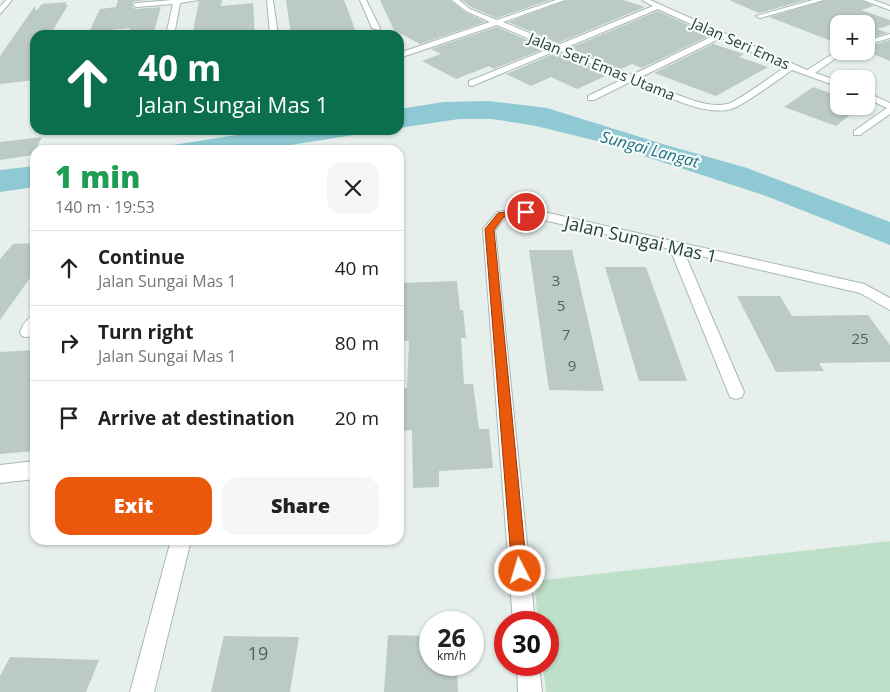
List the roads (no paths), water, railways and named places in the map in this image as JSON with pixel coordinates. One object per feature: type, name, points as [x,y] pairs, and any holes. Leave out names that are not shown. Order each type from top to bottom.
[{"type":"street","points":[[0,12],[10,0]]},
{"type":"street","points":[[136,5],[196,0]]},
{"type":"street","points":[[270,0],[273,30]]},
{"type":"street","points":[[362,0],[376,28]]},
{"type":"street","name":"Jalan Seri Emas Utama","points":[[455,0],[468,10],[557,48],[709,107],[730,107],[790,66]]},
{"type":"street","points":[[404,54],[562,0]]},
{"type":"street","name":"Jalan Seri Emas","points":[[647,0],[790,66],[830,80]]},
{"type":"street","points":[[760,16],[821,0]]},
{"type":"street","points":[[866,0],[890,8]]},
{"type":"street","points":[[171,30],[177,2]]},
{"type":"street","points":[[472,83],[659,6]]},
{"type":"street","points":[[591,98],[721,35]]},
{"type":"street","points":[[875,40],[890,36]]},
{"type":"street","points":[[880,39],[890,43]]},
{"type":"street","points":[[810,72],[830,59]]},
{"type":"street","points":[[875,99],[890,106]]},
{"type":"street","points":[[857,133],[890,110]]},
{"type":"street","name":"Jalan Sungai Mas 1","points":[[523,611],[489,229],[501,215],[526,212],[864,289],[890,305]]},
{"type":"street","points":[[675,246],[736,392]]},
{"type":"street","points":[[0,474],[30,471]]},
{"type":"street","points":[[142,692],[181,545]]},
{"type":"street","points":[[529,676],[530,692]]},
{"type":"water","name":"Sungai Langat","points":[[488,101],[547,108],[747,168],[890,222],[890,245],[766,196],[601,142],[536,126],[492,119],[459,119],[404,127],[404,108],[444,102]]},
{"type":"water","points":[[236,135],[354,135],[290,145],[173,145]]},
{"type":"water","points":[[30,167],[30,188],[0,192],[0,170]]}]
